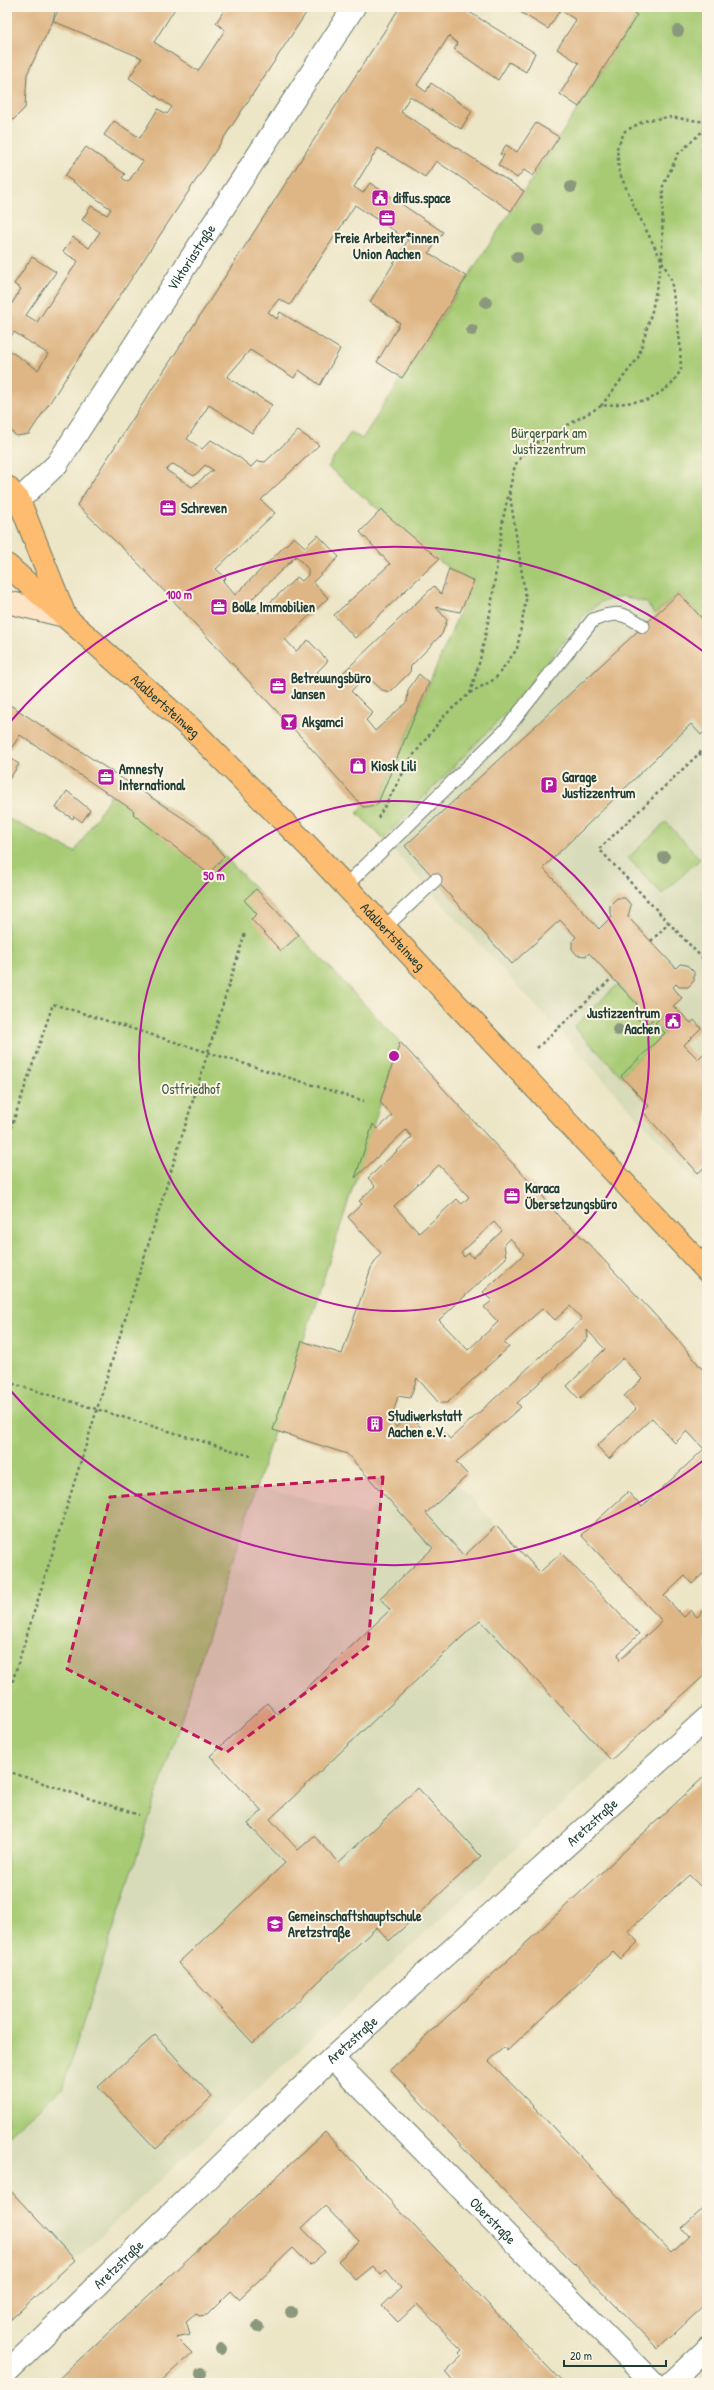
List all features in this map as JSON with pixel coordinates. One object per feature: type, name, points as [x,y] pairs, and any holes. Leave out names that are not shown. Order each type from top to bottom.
[{"type":"main road","name":"Adalbertsteinweg","points":[[13,493],[65,616]]},
{"type":"main road","name":"Adalbertsteinweg","points":[[7,565],[196,733],[385,927],[707,1271]]},
{"type":"main road","points":[[7,602],[65,616]]},
{"type":"street","name":"Viktoriastraße","points":[[13,493],[57,464],[354,7]]},
{"type":"street","name":"Aretzstraße","points":[[7,2372],[332,2058],[707,1718]]},
{"type":"street","name":"Oberstraße","points":[[332,2058],[653,2383]]},
{"type":"street","points":[[671,2383],[707,2349]]},
{"type":"lane","points":[[345,886],[504,732],[594,620],[610,614],[626,614],[643,626]]},
{"type":"lane","points":[[385,927],[435,880]]},
{"type":"path","points":[[470,693],[480,660],[491,608],[509,487],[515,465],[529,447],[601,406],[649,400],[671,385],[680,370],[680,342],[671,279],[635,208],[619,172],[617,148],[626,131],[644,121],[668,117],[707,122]]},
{"type":"path","points":[[601,406],[638,358],[652,311],[662,259],[663,186],[678,154],[707,127]]},
{"type":"path","points":[[372,824],[378,818],[412,757],[444,716],[470,693],[495,679],[517,649],[526,600],[509,487]]},
{"type":"path","points":[[707,746],[599,849],[707,963]]},
{"type":"path","points":[[699,753],[707,762]]},
{"type":"path","points":[[651,940],[669,923]]},
{"type":"path","points":[[7,1699],[245,933]]},
{"type":"path","points":[[516,1068],[612,978]]},
{"type":"path","points":[[7,1140],[52,1004],[364,1101]]},
{"type":"path","points":[[7,1382],[254,1457]]},
{"type":"path","points":[[7,1771],[139,1815]]},
{"type":"highlighted area","points":[[383,1477],[368,1646],[227,1752],[67,1669],[110,1497]]},
{"type":"shaded area","points":[[679,593],[707,624],[707,1193],[383,839],[511,708],[584,615],[601,601],[622,596],[647,603]]},
{"type":"shaded area","name":"Gemeinschaftshauptschule Aretzstraße","points":[[431,1455],[540,1572],[561,1553],[639,1634],[618,1653],[620,1660],[668,1706],[7,2323],[7,2137],[62,2088],[257,1487],[367,1514]]},
{"type":"green space","name":"Bürgerpark am Justizzentrum","points":[[642,7],[707,7],[707,624],[679,593],[655,614],[647,603],[622,596],[601,602],[584,615],[511,708],[383,839],[357,813],[363,807],[377,805],[473,581],[449,569],[328,467],[351,432],[362,439],[579,107]]},
{"type":"green space","name":"Ostfriedhof","points":[[122,777],[198,828],[400,1042],[62,2088],[7,2137],[7,818],[75,852]]},
{"type":"green space","points":[[666,822],[700,859],[662,894],[628,858]]},
{"type":"green space","points":[[618,984],[637,1004],[635,1016],[641,1022],[649,1023],[656,1016],[656,1012],[661,1017],[656,1023],[665,1033],[621,1076],[574,1027]]},
{"type":"building","points":[[7,7],[56,7],[53,21],[27,74],[25,108],[7,126]]},
{"type":"building","points":[[60,7],[176,7],[154,42],[198,71],[225,30],[216,23],[226,7],[310,7],[29,434],[16,436],[7,426],[7,349],[38,370],[48,354],[14,332],[7,342],[7,311],[21,289],[14,284],[32,257],[56,272],[26,315],[37,322],[78,261],[63,252],[73,237],[89,248],[100,232],[82,220],[91,206],[107,215],[111,209],[65,176],[86,147],[125,174],[122,178],[128,182],[143,161],[104,135],[114,121],[140,138],[158,109],[167,114],[172,107],[129,78],[142,58],[53,21]]},
{"type":"building","points":[[400,7],[468,7],[466,10],[535,53],[526,72],[509,62],[498,80],[454,49],[458,44],[449,36],[417,85],[426,92],[431,83],[472,111],[461,129],[410,96],[401,112],[524,191],[511,211],[436,161],[425,177],[378,148],[354,187],[363,193],[370,183],[443,232],[429,253],[467,277],[402,378],[377,362],[400,323],[370,302],[408,240],[355,205],[290,305],[279,299],[268,312],[277,319],[280,312],[340,349],[320,385],[299,370],[294,378],[250,350],[227,377],[272,405],[252,433],[209,405],[187,439],[202,449],[211,440],[240,458],[251,467],[257,461],[265,462],[298,431],[319,445],[261,500],[275,513],[216,569],[226,578],[223,581],[235,595],[294,537],[305,547],[318,535],[339,557],[313,582],[328,598],[285,639],[296,651],[308,640],[328,661],[317,672],[329,686],[434,586],[441,594],[449,569],[474,581],[460,612],[436,607],[447,620],[442,634],[411,666],[410,672],[390,692],[382,690],[367,676],[351,691],[373,713],[366,720],[375,731],[407,702],[408,690],[419,674],[429,683],[377,805],[363,807],[302,738],[136,561],[77,505]],"holes":[[[173,464],[194,476],[205,465],[213,470],[192,487],[166,470]],[[296,556],[308,569],[308,575],[302,581],[297,577],[259,613],[250,601]]]},
{"type":"building","points":[[512,7],[628,7],[627,9],[637,15],[579,107],[560,94],[579,63],[557,49],[576,20],[560,10],[548,29]]},
{"type":"building","points":[[536,123],[559,137],[533,176],[524,170],[517,178],[498,165],[504,155],[500,154],[506,145],[517,152]]},
{"type":"building","points":[[381,510],[439,559],[355,638],[334,615],[390,564],[360,532]]},
{"type":"building","name":"Garage Justizzentrum","points":[[679,593],[707,624],[707,729],[701,735],[691,724],[543,868],[599,929],[612,916],[610,913],[610,905],[617,898],[625,898],[631,905],[628,917],[676,968],[680,964],[687,965],[694,972],[694,981],[688,987],[679,987],[676,984],[673,987],[682,998],[673,1006],[691,1023],[694,1020],[701,1028],[684,1045],[698,1059],[707,1050],[707,1165],[698,1173],[643,1112],[649,1106],[621,1076],[665,1033],[655,1023],[661,1017],[656,1012],[656,1016],[649,1023],[641,1022],[634,1016],[637,1004],[589,953],[586,956],[577,955],[572,949],[572,941],[576,937],[560,920],[512,964],[405,846]]},
{"type":"building","points":[[7,703],[198,828],[224,856],[209,874],[133,814],[134,811],[20,735],[7,755]]},
{"type":"building","points":[[7,756],[19,764],[7,783]]},
{"type":"building","points":[[67,791],[90,810],[82,822],[74,816],[73,819],[56,808]]},
{"type":"building","points":[[256,889],[299,935],[281,951],[251,919],[257,914],[244,900]]},
{"type":"building","points":[[400,1042],[541,1194],[560,1218],[586,1241],[680,1342],[707,1375],[707,1570],[692,1584],[685,1576],[664,1596],[684,1617],[691,1610],[697,1617],[707,1608],[707,1673],[611,1760],[480,1620],[270,1819],[298,1850],[314,1836],[339,1862],[418,1788],[481,1856],[389,1941],[377,1927],[253,2043],[178,1963],[285,1863],[248,1824],[262,1811],[210,1756],[267,1703],[278,1715],[390,1610],[380,1598],[433,1548],[347,1454],[273,1430],[302,1341],[342,1354],[371,1268],[381,1253],[348,1217],[362,1204],[359,1201],[375,1186],[368,1178],[412,1137],[406,1130],[355,1178],[373,1124],[377,1129],[392,1116],[380,1102]],"holes":[[[439,1165],[469,1197],[462,1204],[457,1199],[419,1233],[394,1206]],[[494,1222],[502,1231],[473,1258],[469,1253],[464,1257],[461,1253]],[[510,1238],[524,1254],[483,1292],[492,1301],[484,1307],[498,1322],[468,1350],[439,1320],[506,1258],[504,1244]],[[570,1306],[582,1319],[450,1439],[438,1426],[427,1435],[410,1415],[396,1427],[391,1421],[398,1396],[410,1398],[417,1378],[439,1403],[447,1403],[509,1347],[504,1343],[543,1308],[555,1320]],[[587,1330],[605,1349],[567,1386],[579,1399],[623,1358],[642,1379],[624,1396],[636,1409],[597,1446],[609,1459],[652,1418],[675,1443],[687,1431],[704,1449],[642,1507],[628,1492],[581,1535],[662,1621],[620,1660],[618,1654],[639,1634],[561,1553],[540,1572],[496,1526],[464,1556],[426,1513],[468,1475],[456,1462],[521,1407],[517,1403],[588,1338]]]},
{"type":"building","points":[[707,1774],[707,1880],[700,1886],[689,1875],[628,1931],[638,1942],[621,1959],[613,1951],[507,2051],[504,2047],[489,2061],[671,2253],[689,2236],[682,2228],[707,2205],[707,2303],[658,2349],[527,2215],[390,2070]]},
{"type":"building","points":[[155,2035],[212,2097],[156,2149],[98,2087]]},
{"type":"building","points":[[325,2132],[563,2383],[454,2383],[445,2372],[462,2356],[459,2353],[462,2350],[417,2304],[398,2322],[382,2306],[401,2288],[386,2270],[381,2275],[373,2266],[356,2280],[338,2261],[359,2241],[325,2206],[302,2228],[325,2252],[310,2265],[293,2248],[239,2299],[231,2291],[207,2315],[199,2316],[196,2313],[186,2321],[190,2334],[176,2337],[192,2353],[159,2383],[54,2383]]},
{"type":"building","points":[[7,2187],[75,2260],[7,2323]]},
{"type":"place","name":"diffus.space","points":[[380,198]]},
{"type":"place","name":"Freie Arbeiter*innen Union Aachen","points":[[387,218]]},
{"type":"place","name":"Schreven","points":[[168,508]]},
{"type":"place","name":"Bolle Immobilien","points":[[219,607]]},
{"type":"place","name":"Betreuungsbüro Jansen","points":[[278,686]]},
{"type":"place","name":"Akşamci","points":[[289,722]]},
{"type":"place","name":"Kiosk Lili","points":[[358,766]]},
{"type":"place","name":"Amnesty International","points":[[106,777]]},
{"type":"place","name":"Garage Justizzentrum","points":[[549,785]]},
{"type":"place","name":"Justizzentrum Aachen","points":[[673,1021]]},
{"type":"place","name":"Karaca Übersetzungsbüro","points":[[512,1196]]},
{"type":"place","name":"Studiwerkstatt Aachen e.V.","points":[[375,1424]]},
{"type":"place","name":"Gemeinschaftshauptschule Aretzstraße","points":[[275,1924]]}]
